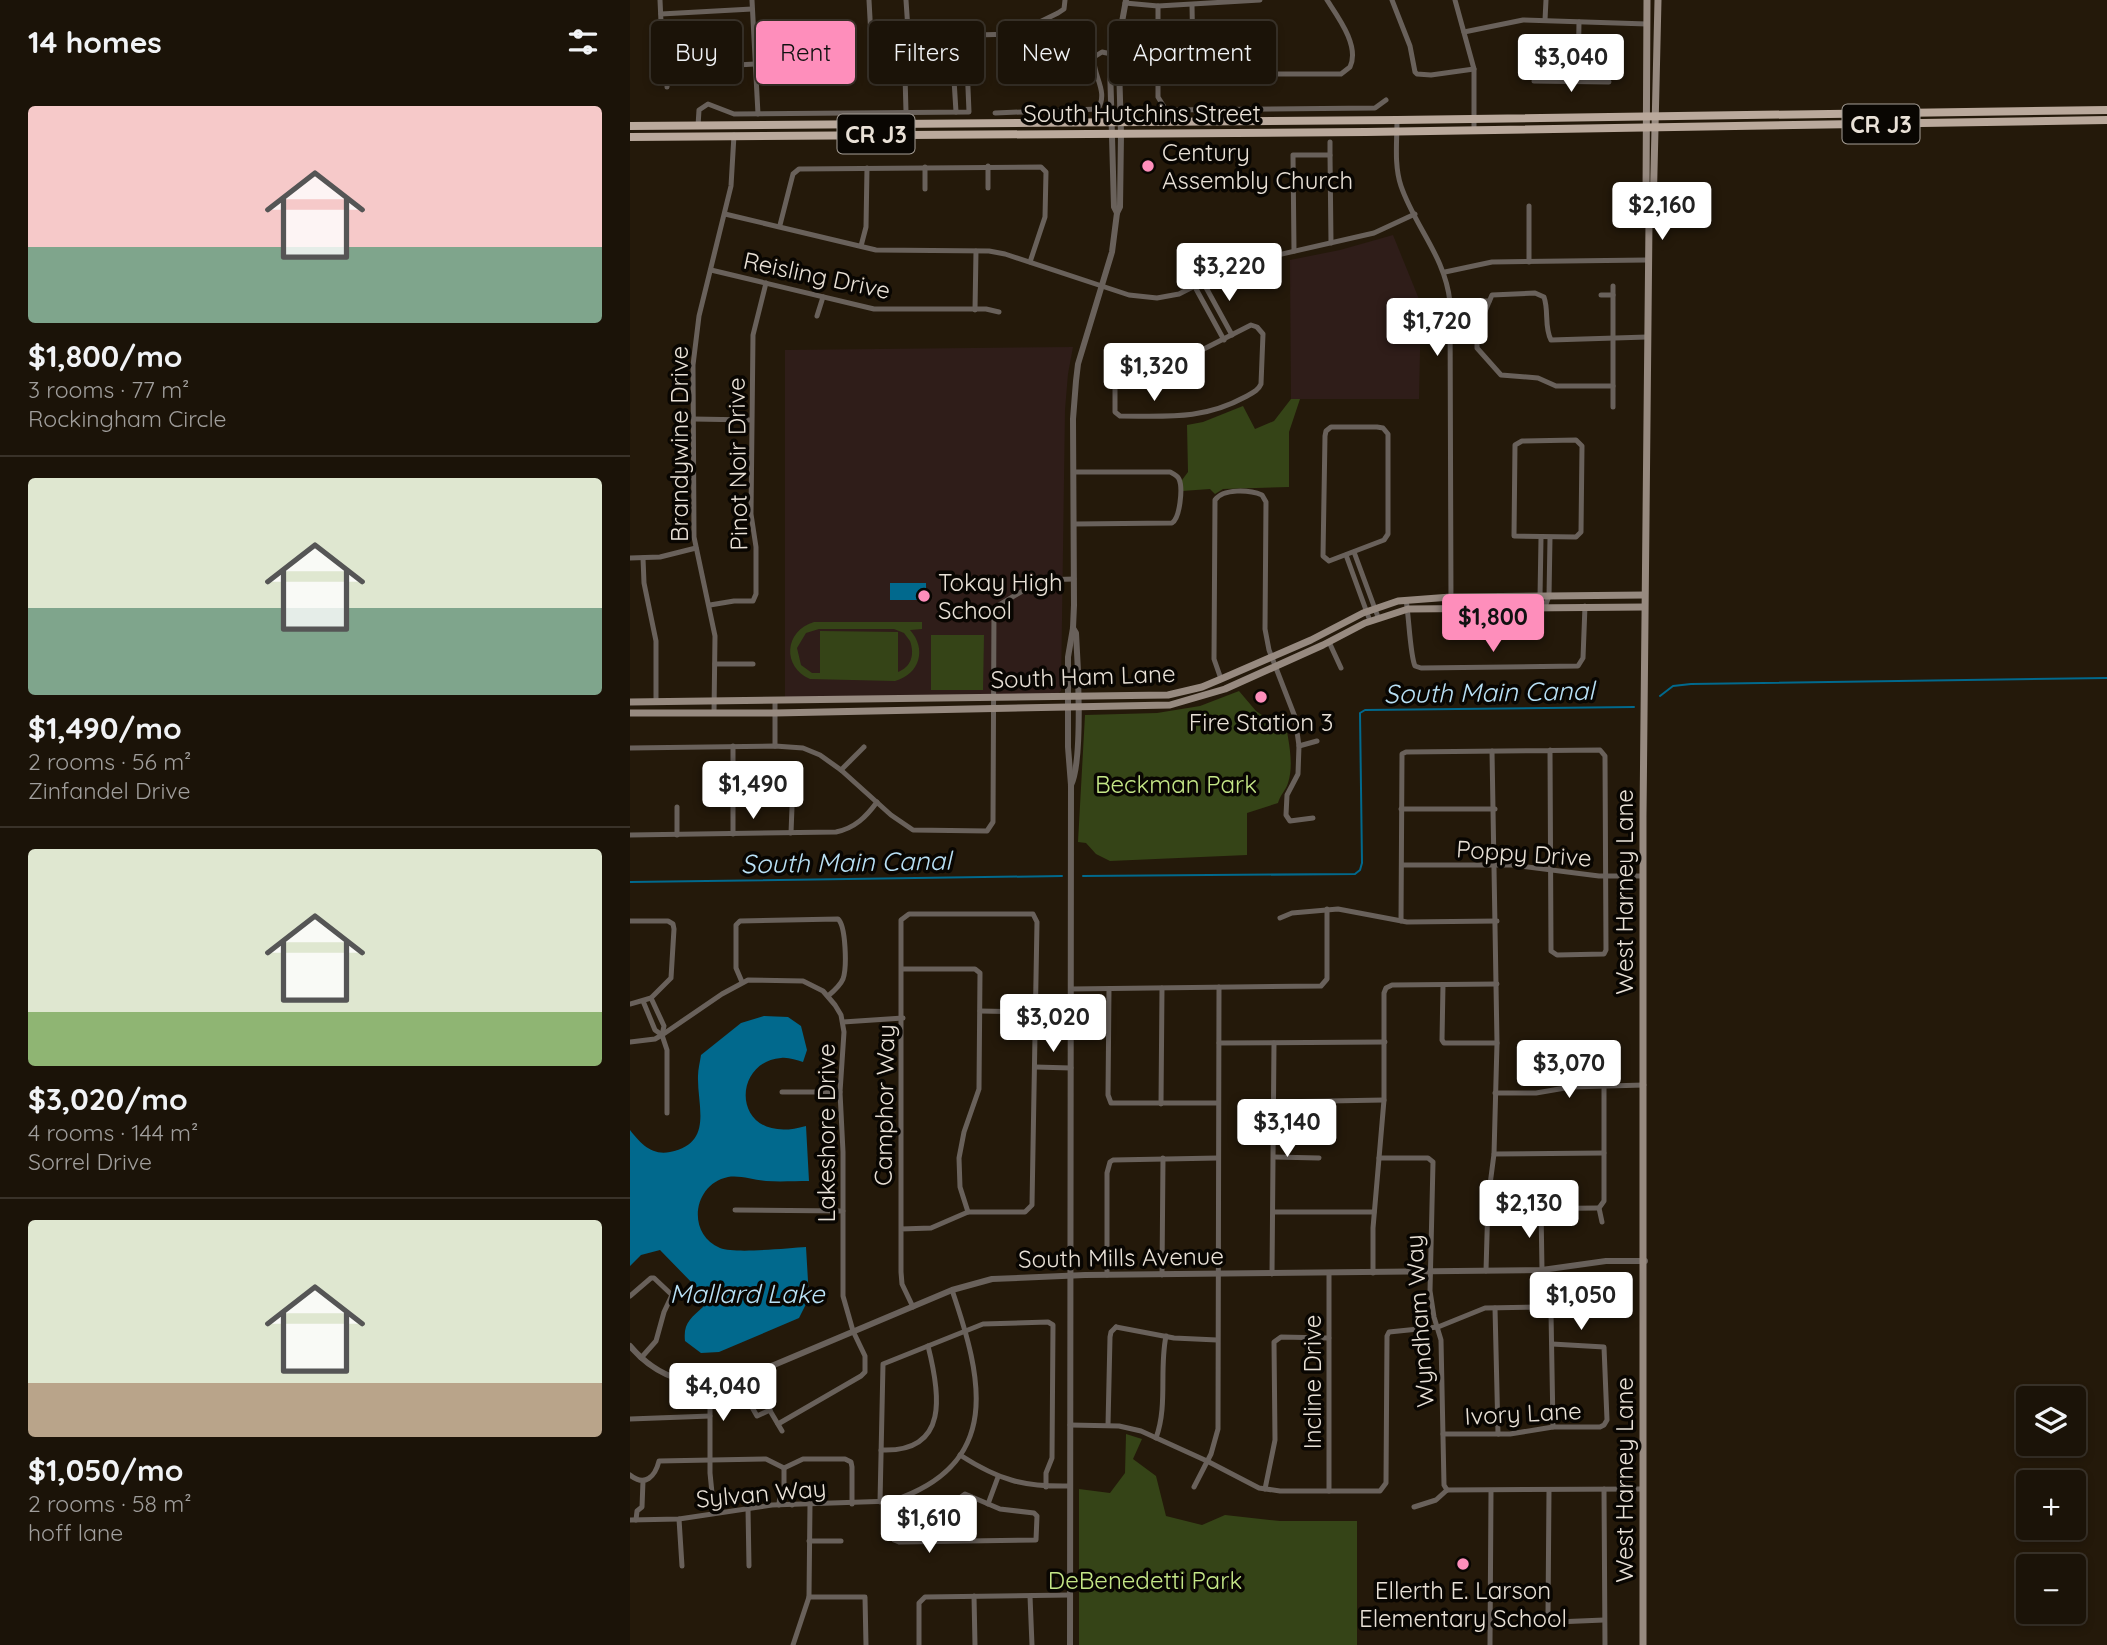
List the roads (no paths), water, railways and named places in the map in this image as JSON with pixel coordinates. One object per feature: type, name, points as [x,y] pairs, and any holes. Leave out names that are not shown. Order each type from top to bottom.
[{"type":"main road","points":[[1647,0],[1651,116]]},
{"type":"main road","points":[[1651,116],[1658,0]]},
{"type":"main road","name":"CR J3","points":[[1651,116],[2107,110]]},
{"type":"main road","name":"South Hutchins Street","points":[[630,126],[1651,116]]},
{"type":"main road","name":"West Harney Lane","points":[[1643,1645],[1644,595],[1647,260],[1649,222],[1653,214],[1651,116]]},
{"type":"main road","name":"CR J3","points":[[1650,127],[2107,120]]},
{"type":"main road","name":"South Hutchins Street","points":[[630,137],[1650,127]]},
{"type":"main road","name":"South Ham Lane","points":[[630,702],[1168,695],[1202,687],[1371,610],[1406,600],[1644,595]]},
{"type":"main road","name":"South Ham Lane","points":[[630,713],[1157,706],[1225,689],[1374,619],[1408,609],[1644,607]]},
{"type":"street","points":[[660,0],[661,21]]},
{"type":"street","points":[[752,0],[758,114]]},
{"type":"street","points":[[869,0],[870,21]]},
{"type":"street","points":[[906,0],[907,21]]},
{"type":"street","points":[[698,126],[699,110],[708,104],[734,114],[969,112],[966,45],[971,37],[1015,34],[1064,9],[1065,0]]},
{"type":"street","points":[[1122,21],[1126,1],[1192,5],[1260,0]]},
{"type":"street","points":[[1192,5],[1193,61],[1198,71],[1204,74],[1340,74],[1353,62],[1352,48],[1327,0]]},
{"type":"street","points":[[1392,0],[1410,46],[1417,74],[1431,75],[1474,69]]},
{"type":"street","points":[[1455,0],[1474,69],[1474,129]]},
{"type":"street","points":[[1545,20],[1546,0]]},
{"type":"street","points":[[1158,5],[1158,97],[1166,110],[1375,108],[1386,100]]},
{"type":"street","points":[[661,14],[752,9]]},
{"type":"street","points":[[1464,32],[1509,22],[1545,20],[1647,24]]},
{"type":"street","points":[[1578,81],[1580,22]]},
{"type":"street","points":[[995,113],[1098,109],[1102,95],[1094,57],[1102,52],[1109,54]]},
{"type":"street","points":[[742,65],[755,64]]},
{"type":"street","points":[[1534,81],[1609,82]]},
{"type":"street","points":[[905,84],[906,112]]},
{"type":"street","points":[[954,84],[956,112]]},
{"type":"street","points":[[1070,1645],[1071,785],[1068,657],[1073,628],[1073,419],[1078,364],[1112,252],[1116,213],[1117,134],[1112,84]]},
{"type":"street","points":[[1397,120],[1398,175],[1401,186],[1445,272],[1450,302],[1451,607]]},
{"type":"street","name":"Brandywine Drive","points":[[714,713],[715,636],[694,537],[695,338],[731,186],[734,135]]},
{"type":"street","points":[[1330,142],[1331,243]]},
{"type":"street","points":[[1294,251],[1293,155],[1330,155]]},
{"type":"street","points":[[988,166],[988,188]]},
{"type":"street","points":[[925,167],[925,189]]},
{"type":"street","points":[[780,226],[795,171],[1041,167],[1046,173],[1045,217],[1030,262]]},
{"type":"street","points":[[861,246],[866,227],[867,168]]},
{"type":"street","points":[[1529,206],[1529,262]]},
{"type":"street","points":[[725,214],[890,251],[976,251],[1005,254],[1129,295],[1157,298],[1179,294],[1238,264],[1374,233],[1415,214]]},
{"type":"street","points":[[975,310],[976,251]]},
{"type":"street","points":[[1445,272],[1476,264],[1647,260]]},
{"type":"street","name":"Reisling Drive","points":[[710,270],[874,309],[999,312]]},
{"type":"street","points":[[1203,282],[1232,335]]},
{"type":"street","name":"Pinot Noir Drive","points":[[710,606],[755,599],[757,547],[751,514],[753,335],[766,283]]},
{"type":"street","points":[[1613,286],[1613,407]]},
{"type":"street","points":[[1195,287],[1224,340]]},
{"type":"street","points":[[1613,386],[1556,386],[1538,377],[1501,375],[1476,348],[1476,333],[1492,295],[1535,293],[1545,297],[1548,335],[1551,340],[1647,337]]},
{"type":"street","points":[[1601,295],[1613,295]]},
{"type":"street","points":[[817,316],[823,297]]},
{"type":"street","points":[[1463,300],[1489,301]]},
{"type":"street","points":[[1259,324],[1263,334],[1261,384],[1257,390],[1228,406],[1196,415],[1120,416],[1115,412],[1115,369],[1121,363],[1194,354],[1232,335],[1259,324]]},
{"type":"street","points":[[1450,333],[1476,333]]},
{"type":"street","points":[[693,419],[751,420]]},
{"type":"street","points":[[1331,427],[1381,427],[1388,434],[1389,440],[1388,534],[1384,540],[1346,555],[1323,563],[1326,431],[1331,427]]},
{"type":"street","points":[[1576,440],[1582,446],[1581,532],[1576,537],[1550,538],[1517,537],[1513,533],[1515,445],[1522,441],[1576,440]]},
{"type":"street","points":[[1074,472],[1170,472],[1180,481],[1179,515],[1172,523],[1075,524]]},
{"type":"street","points":[[1221,679],[1214,659],[1215,500],[1221,493],[1257,493],[1265,499],[1265,629],[1271,656],[1292,707],[1299,746],[1298,774],[1287,795],[1286,815],[1290,821],[1313,818]]},
{"type":"street","points":[[1541,538],[1545,607]]},
{"type":"street","points":[[1545,596],[1550,538]]},
{"type":"street","points":[[630,558],[696,548]]},
{"type":"street","points":[[1354,552],[1374,619]]},
{"type":"street","points":[[1346,555],[1371,610]]},
{"type":"street","points":[[643,558],[644,583],[656,641],[656,702]]},
{"type":"street","points":[[632,747],[775,746],[811,751],[841,770],[913,830],[987,831],[991,829],[993,822],[994,608],[1041,580],[1074,579]]},
{"type":"street","points":[[1406,600],[1412,662],[1417,667],[1578,666],[1583,658],[1585,606]]},
{"type":"street","points":[[1071,785],[1074,779],[1078,697],[1076,633],[1073,628]]},
{"type":"street","points":[[1329,642],[1341,668]]},
{"type":"street","points":[[715,664],[753,664]]},
{"type":"street","points":[[775,702],[775,746]]},
{"type":"street","points":[[1299,746],[1317,741]]},
{"type":"street","points":[[733,746],[733,834]]},
{"type":"street","points":[[841,770],[864,747]]},
{"type":"street","points":[[1402,921],[1402,754],[1406,752],[1550,750],[1600,750],[1604,752],[1606,950],[1601,955],[1556,956],[1551,951],[1550,750]]},
{"type":"street","points":[[1486,1271],[1487,1209],[1494,1154],[1497,1043],[1492,751]]},
{"type":"street","points":[[630,835],[845,830],[861,821],[877,802]]},
{"type":"street","points":[[677,807],[677,835]]},
{"type":"street","points":[[791,833],[792,807]]},
{"type":"street","points":[[1402,809],[1495,809]]},
{"type":"street","name":"Poppy Drive","points":[[1402,865],[1496,864],[1606,876],[1643,876]]},
{"type":"street","points":[[1071,989],[1321,986],[1327,979],[1327,909]]},
{"type":"street","points":[[1280,918],[1292,913],[1327,909],[1350,910],[1402,921],[1497,921]]},
{"type":"street","name":"Camphor Way","points":[[913,1307],[902,1284],[903,1018],[900,923],[904,916],[1027,912],[1034,915],[1037,922],[1036,1012]]},
{"type":"street","points":[[630,1042],[655,1039],[663,1035],[742,982],[803,981],[828,996],[844,975],[844,928],[838,919],[740,921],[736,925],[736,968],[742,982]]},
{"type":"street","points":[[630,921],[668,921],[674,926],[671,978],[651,999],[630,1004]]},
{"type":"street","points":[[902,969],[975,969],[980,974],[979,1089],[964,1132],[959,1158],[960,1187],[968,1212]]},
{"type":"street","points":[[1373,1273],[1374,1212],[1384,1100],[1384,993],[1392,985],[1497,984]]},
{"type":"street","points":[[1443,985],[1444,1043],[1497,1043]]},
{"type":"street","points":[[1194,1487],[1214,1445],[1218,1429],[1219,987]]},
{"type":"street","points":[[1161,1104],[1162,988]]},
{"type":"street","points":[[1109,989],[1109,1100],[1114,1104],[1218,1103]]},
{"type":"street","name":"Lakeshore Drive","points":[[778,1424],[863,1374],[865,1356],[853,1331],[843,1296],[844,1152],[840,1092],[843,1022],[828,996]]},
{"type":"street","points":[[651,999],[664,1026],[663,1035],[667,1050],[667,1113]]},
{"type":"street","points":[[643,1002],[655,1030],[663,1035]]},
{"type":"street","points":[[901,1229],[931,1228],[968,1212],[1027,1212],[1032,1205],[1036,1012],[980,1011]]},
{"type":"street","points":[[843,1022],[903,1018]]},
{"type":"street","points":[[1219,1042],[1385,1042]]},
{"type":"street","points":[[1272,1274],[1274,1043]]},
{"type":"street","points":[[1602,1223],[1599,1208],[1604,1201],[1604,1057]]},
{"type":"street","points":[[1035,1067],[1071,1068]]},
{"type":"street","points":[[1495,1093],[1536,1093],[1570,1087],[1644,1085]]},
{"type":"street","points":[[782,1092],[840,1092]]},
{"type":"street","points":[[1273,1102],[1384,1100]]},
{"type":"street","points":[[1494,1154],[1604,1153]]},
{"type":"street","points":[[1274,1157],[1319,1158]]},
{"type":"street","name":"Wyndham Way","points":[[1379,1157],[1428,1158],[1433,1162],[1431,1304],[1442,1351],[1444,1485],[1447,1490]]},
{"type":"street","points":[[1162,1275],[1163,1158]]},
{"type":"street","points":[[1107,1276],[1109,1164],[1113,1160],[1217,1158]]},
{"type":"street","points":[[1487,1209],[1599,1208]]},
{"type":"street","points":[[1541,1209],[1542,1270]]},
{"type":"street","points":[[735,1210],[843,1211]]},
{"type":"street","points":[[1274,1212],[1374,1212]]},
{"type":"street","name":"South Mills Avenue","points":[[630,1346],[659,1372],[677,1380],[710,1385],[736,1381],[952,1290],[992,1279],[1542,1270],[1606,1261],[1645,1261]]},
{"type":"street","name":"Incline Drive","points":[[1329,1273],[1329,1491]]},
{"type":"street","points":[[630,1296],[654,1278],[672,1296],[664,1312],[656,1341],[641,1358]]},
{"type":"street","name":"Sylvan Way","points":[[633,1520],[679,1519],[779,1505],[880,1502],[908,1496],[938,1479],[960,1455],[973,1426],[977,1401],[974,1368],[952,1290]]},
{"type":"street","points":[[1070,1425],[1130,1428],[1265,1489],[1380,1491],[1384,1488],[1387,1336],[1393,1330],[1413,1331],[1438,1327],[1474,1311],[1545,1307],[1551,1313],[1553,1427]]},
{"type":"street","points":[[1496,1308],[1497,1434]]},
{"type":"street","points":[[1112,1318],[1116,1327]]},
{"type":"street","points":[[880,1502],[883,1364],[989,1323],[1048,1322],[1053,1325],[1052,1458],[1046,1473],[1046,1486]]},
{"type":"street","points":[[1116,1327],[1166,1336],[1217,1340]]},
{"type":"street","points":[[1108,1425],[1110,1337],[1116,1327]]},
{"type":"street","points":[[1156,1438],[1163,1419],[1163,1358],[1166,1336]]},
{"type":"street","points":[[1265,1489],[1275,1440],[1274,1342],[1276,1338],[1329,1338]]},
{"type":"street","name":"Ivory Lane","points":[[1443,1434],[1497,1434],[1553,1427],[1604,1425],[1607,1420],[1604,1347],[1552,1344]]},
{"type":"street","points":[[881,1450],[902,1451],[920,1443],[934,1419],[937,1385],[928,1346]]},
{"type":"street","points":[[749,1375],[782,1431]]},
{"type":"street","points":[[710,1385],[710,1461],[714,1513]]},
{"type":"street","points":[[759,1393],[748,1402],[757,1416],[770,1410]]},
{"type":"street","points":[[630,1419],[710,1416]]},
{"type":"street","points":[[960,1455],[998,1477],[1030,1486],[1070,1486]]},
{"type":"street","points":[[643,1482],[654,1475],[659,1461],[766,1459],[784,1468]]},
{"type":"street","points":[[784,1468],[803,1459],[849,1460],[852,1467],[852,1504]]},
{"type":"street","points":[[784,1468],[784,1493]]},
{"type":"street","points":[[630,1475],[643,1482]]},
{"type":"street","points":[[988,1504],[998,1477]]},
{"type":"street","points":[[633,1520],[642,1507],[643,1482]]},
{"type":"street","points":[[1604,1489],[1605,1645]]},
{"type":"street","points":[[1414,1507],[1436,1500],[1447,1490],[1643,1489]]},
{"type":"street","points":[[1549,1490],[1548,1615],[1551,1621],[1556,1622],[1604,1620]]},
{"type":"street","points":[[1490,1645],[1491,1491]]},
{"type":"street","points":[[784,1493],[791,1495],[792,1505]]},
{"type":"street","points":[[779,1505],[780,1494],[784,1493]]},
{"type":"street","points":[[893,1500],[893,1538],[897,1542],[1036,1540],[1037,1516],[1034,1513],[1012,1512],[965,1494],[944,1510],[894,1532]]},
{"type":"street","points":[[793,1645],[809,1597],[810,1504]]},
{"type":"street","points":[[642,1507],[648,1510],[649,1520]]},
{"type":"street","points":[[748,1508],[748,1566]]},
{"type":"street","points":[[679,1519],[682,1566]]},
{"type":"street","points":[[809,1541],[841,1541]]},
{"type":"street","points":[[919,1645],[921,1600],[935,1596],[1070,1595]]},
{"type":"street","points":[[974,1596],[975,1645]]},
{"type":"street","points":[[1030,1596],[1031,1645]]},
{"type":"street","points":[[809,1597],[865,1597],[866,1645]]},
{"type":"water","points":[[890,583],[926,583],[926,600],[890,600]]},
{"type":"water","name":"Mallard Lake","points":[[764,1016],[788,1017],[801,1026],[807,1050],[803,1062],[784,1058],[764,1063],[753,1073],[747,1087],[746,1102],[752,1115],[764,1125],[782,1130],[806,1126],[809,1181],[728,1177],[716,1181],[701,1199],[698,1221],[709,1241],[728,1250],[806,1247],[809,1298],[799,1318],[719,1352],[701,1353],[685,1341],[687,1325],[703,1307],[697,1288],[660,1250],[641,1255],[630,1266],[630,1130],[642,1144],[658,1152],[670,1152],[693,1141],[700,1122],[698,1076],[701,1055],[741,1023]]},
{"type":"waterway","name":"South Main Canal","points":[[1660,696],[1673,686],[1691,684],[2107,678]]},
{"type":"waterway","name":"South Main Canal","points":[[1083,876],[1355,874],[1362,863],[1360,713],[1365,710],[1634,707]]},
{"type":"waterway","name":"South Main Canal","points":[[630,882],[1062,876]]},
{"type":"place","name":"Century Assembly Church","points":[[1148,166]]},
{"type":"place","name":"Tokay High School","points":[[924,596]]},
{"type":"place","name":"Fire Station 3","points":[[1261,697]]},
{"type":"place","name":"Ellerth E. Larson Elementary School","points":[[1463,1564]]},
{"type":"park label","name":"Beckman Park","points":[[1176,784]]},
{"type":"park label","name":"DeBenedetti Park","points":[[1145,1580]]}]
